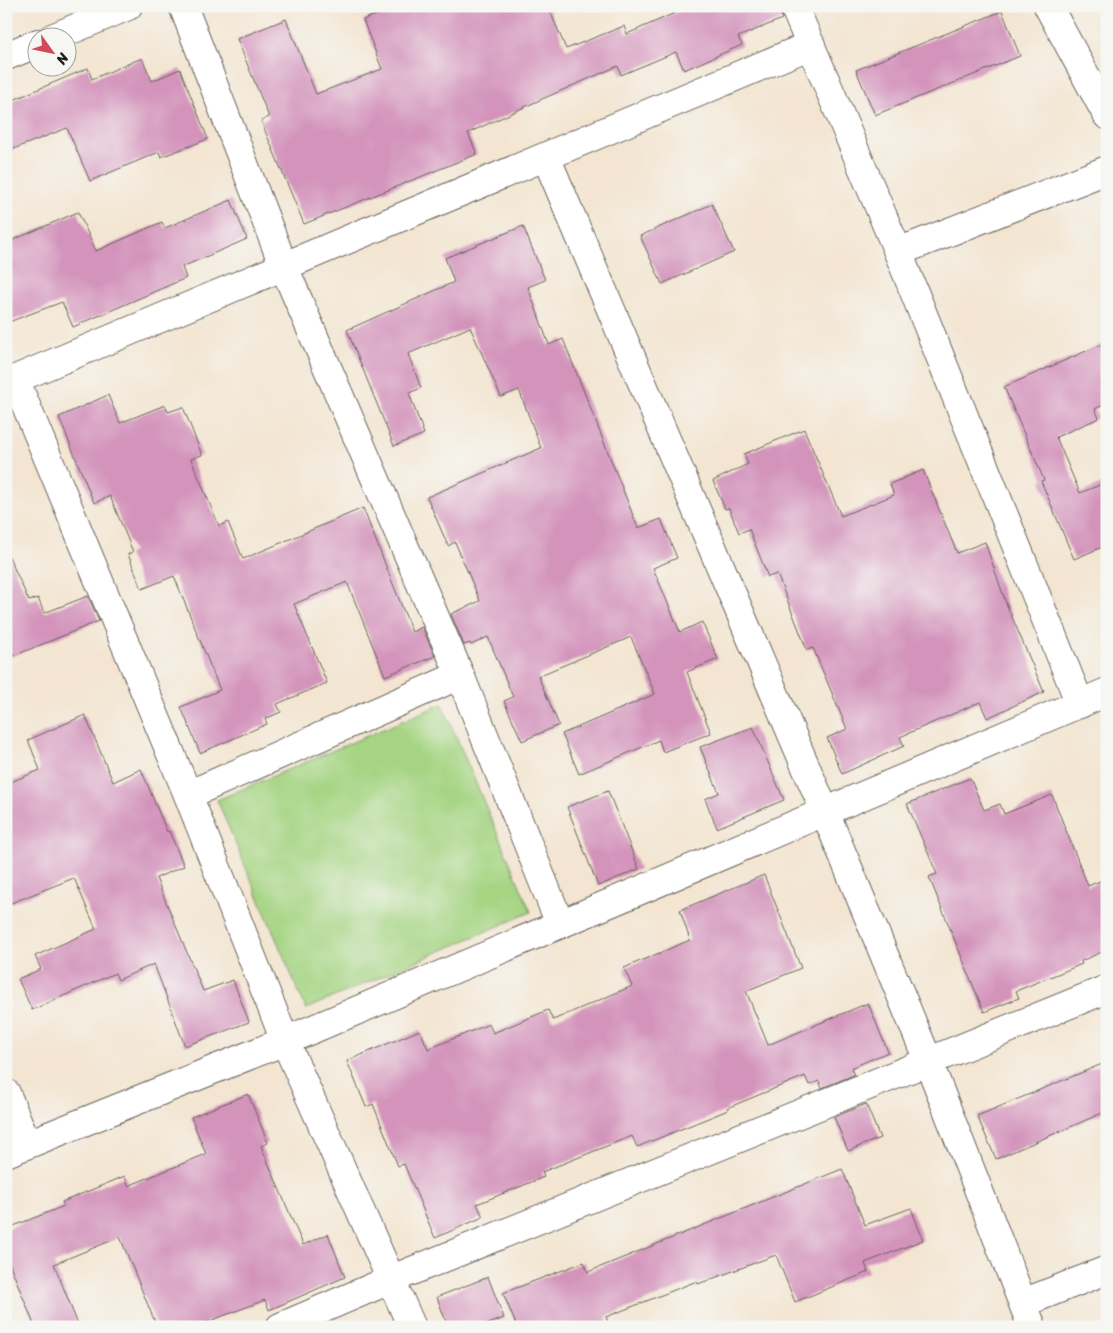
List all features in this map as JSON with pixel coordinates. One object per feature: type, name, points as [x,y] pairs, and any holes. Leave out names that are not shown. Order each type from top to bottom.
[{"type":"street","points":[[76,28],[128,6]]},
{"type":"street","points":[[183,6],[284,267],[460,675],[560,924]]},
{"type":"street","points":[[794,6],[898,252],[1080,704]]},
{"type":"street","points":[[1048,6],[1107,115]]},
{"type":"street","points":[[412,1327],[285,1041],[188,795],[11,381],[811,45]]},
{"type":"street","points":[[6,56],[28,47]]},
{"type":"street","points":[[546,157],[825,812],[928,1063],[1027,1315],[1107,1270]]},
{"type":"street","points":[[898,252],[1107,170]]},
{"type":"street","points":[[188,795],[460,675]]},
{"type":"street","points":[[6,1093],[17,1148],[285,1041],[1107,692]]},
{"type":"street","points":[[280,1327],[392,1279],[1107,989]]},
{"type":"green space","points":[[442,704],[531,912],[306,1009],[217,800]]},
{"type":"building","points":[[398,6],[548,6],[566,49],[624,26],[627,34],[691,6],[779,6],[782,19],[738,37],[742,45],[684,70],[676,52],[621,75],[618,66],[468,133],[477,154],[304,224],[261,121],[269,117],[237,39],[286,19],[316,94],[382,69],[363,20]]},
{"type":"building","points":[[1002,11],[1020,56],[875,115],[856,70]]},
{"type":"building","points":[[142,58],[152,81],[180,69],[208,139],[161,157],[159,152],[90,181],[67,128],[6,152],[6,103],[65,78],[78,78],[78,72],[88,68],[92,79]]},
{"type":"building","points":[[231,200],[247,239],[182,267],[186,278],[73,327],[62,302],[6,323],[6,243],[78,212],[96,251],[162,222],[165,228]]},
{"type":"building","points":[[712,204],[734,252],[662,284],[640,236]]},
{"type":"building","points":[[523,226],[545,280],[528,287],[549,345],[563,339],[638,528],[661,519],[677,558],[653,568],[680,632],[702,622],[718,659],[687,672],[711,733],[663,752],[659,740],[579,774],[562,734],[655,694],[631,637],[538,676],[559,725],[522,741],[504,701],[513,697],[488,637],[471,645],[470,643],[464,645],[451,614],[480,601],[455,542],[448,546],[427,497],[541,448],[519,390],[501,397],[470,327],[408,354],[421,388],[409,393],[424,434],[394,446],[347,330],[454,282],[445,258]]},
{"type":"building","points":[[1107,342],[1107,403],[1095,409],[1099,418],[1056,437],[1080,493],[1107,482],[1107,545],[1074,559],[1041,481],[1044,480],[1004,387]]},
{"type":"building","points":[[108,395],[120,423],[165,405],[168,412],[183,407],[202,455],[191,459],[219,526],[228,522],[243,559],[363,508],[412,632],[422,627],[435,656],[385,676],[347,582],[294,604],[327,683],[277,704],[281,712],[265,719],[267,724],[200,753],[181,707],[220,690],[174,576],[142,589],[128,554],[133,552],[110,496],[94,503],[59,417]]},
{"type":"building","points":[[804,429],[841,516],[894,495],[890,484],[923,470],[957,553],[985,542],[1006,603],[1044,692],[987,718],[980,702],[900,737],[904,746],[842,774],[827,738],[847,729],[813,648],[807,650],[777,574],[768,577],[749,529],[739,533],[729,508],[725,509],[713,481],[748,464],[744,454]]},
{"type":"building","points":[[6,550],[29,601],[38,598],[44,613],[88,596],[99,621],[6,659]]},
{"type":"building","points":[[85,715],[113,782],[141,769],[167,832],[169,831],[184,866],[156,878],[203,991],[233,980],[249,1022],[185,1046],[154,964],[118,980],[115,973],[32,1010],[18,979],[41,969],[35,956],[96,929],[74,878],[6,905],[6,784],[40,770],[28,740]]},
{"type":"building","points":[[753,727],[784,800],[717,828],[705,799],[719,793],[700,747]]},
{"type":"building","points":[[970,778],[984,810],[1000,804],[1004,814],[1052,795],[1088,886],[1107,878],[1107,950],[1081,961],[1082,964],[1016,991],[1019,998],[984,1012],[929,877],[937,874],[907,804]]},
{"type":"building","points":[[608,791],[639,869],[598,886],[567,807]]},
{"type":"building","points":[[764,875],[801,968],[746,991],[768,1045],[868,1003],[888,1052],[851,1068],[854,1075],[822,1088],[819,1081],[809,1085],[805,1076],[637,1147],[632,1136],[542,1172],[544,1177],[477,1204],[483,1217],[435,1238],[404,1164],[398,1166],[373,1104],[366,1107],[347,1061],[420,1030],[428,1049],[489,1024],[493,1033],[548,1010],[553,1020],[632,986],[624,968],[690,940],[680,910]]},
{"type":"building","points":[[1107,1062],[1107,1111],[996,1159],[977,1116]]},
{"type":"building","points":[[248,1094],[268,1143],[261,1146],[303,1245],[328,1234],[345,1277],[269,1310],[265,1300],[194,1327],[157,1327],[120,1237],[54,1264],[79,1327],[35,1327],[6,1255],[6,1229],[64,1206],[62,1202],[125,1176],[128,1186],[206,1154],[191,1117]]},
{"type":"building","points":[[866,1104],[880,1138],[848,1151],[834,1117]]},
{"type":"building","points":[[842,1169],[865,1225],[911,1208],[923,1240],[865,1263],[868,1272],[795,1302],[776,1255],[698,1284],[697,1281],[606,1317],[610,1327],[517,1327],[503,1293],[584,1262],[588,1272]]},
{"type":"building","points":[[488,1277],[504,1318],[481,1327],[448,1327],[437,1297]]}]
